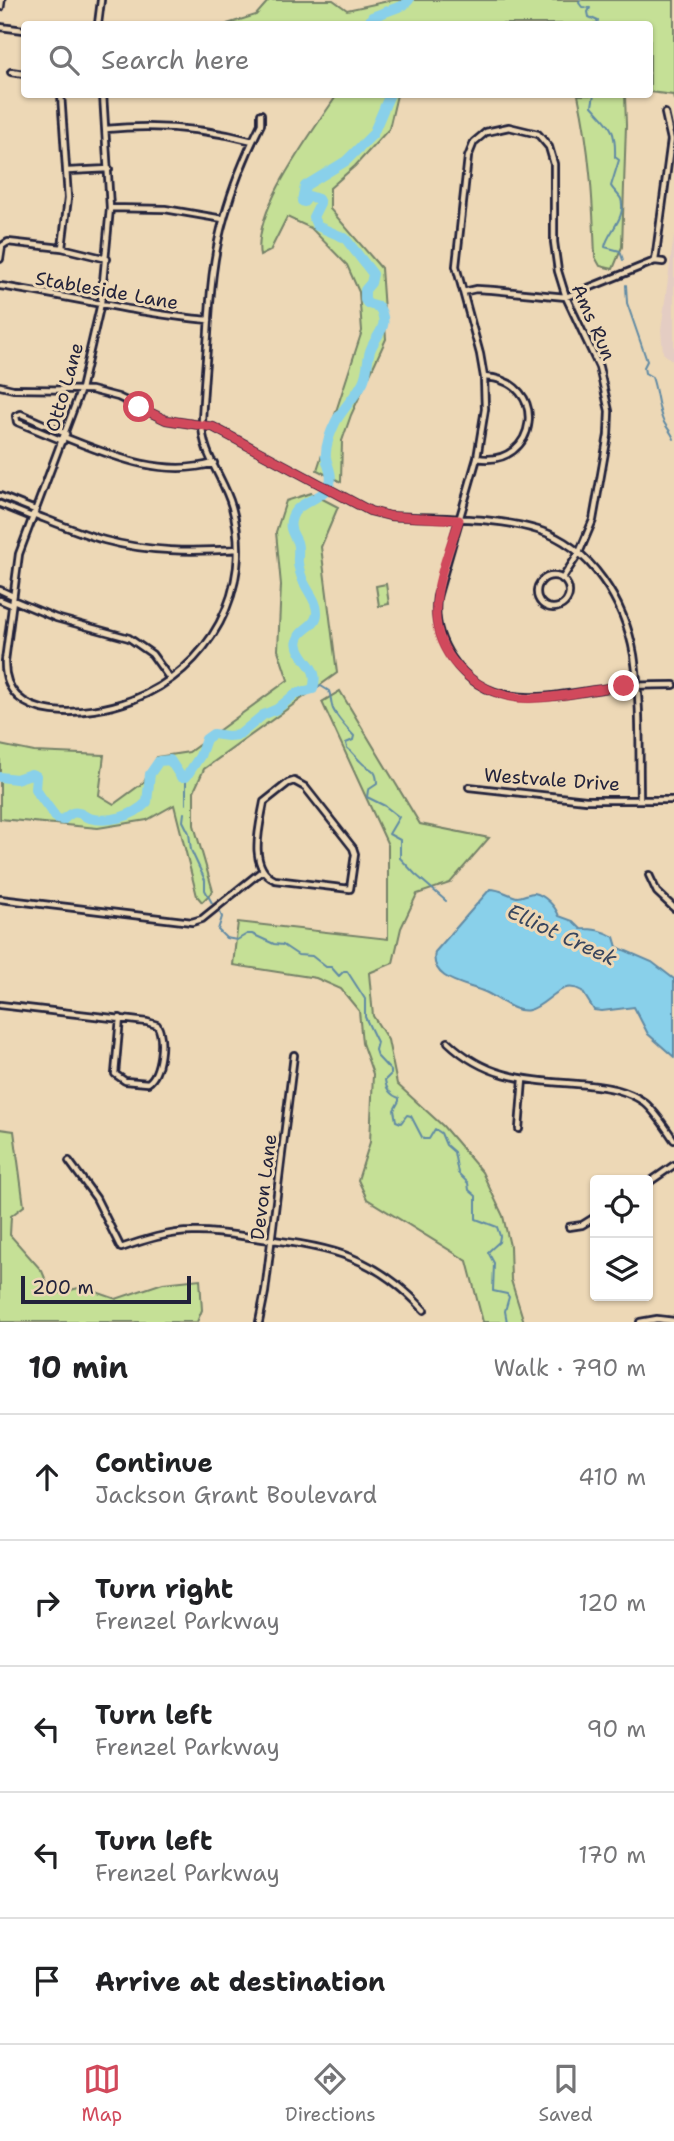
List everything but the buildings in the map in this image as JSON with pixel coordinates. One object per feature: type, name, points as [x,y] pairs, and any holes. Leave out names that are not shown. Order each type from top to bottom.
[{"type":"street","points":[[0,7],[1,0]]},
{"type":"street","points":[[98,21],[101,0]]},
{"type":"street","points":[[0,27],[21,30]]},
{"type":"street","points":[[11,72],[21,74]]},
{"type":"street","points":[[61,98],[67,171],[67,218],[62,248]]},
{"type":"street","name":"Otto Lane","points":[[3,680],[19,554],[81,389],[101,303],[110,208],[103,98]]},
{"type":"street","points":[[655,261],[671,141],[666,113]]},
{"type":"street","points":[[3,680],[16,697],[30,706],[69,711],[116,705],[148,693],[189,665],[202,652],[220,624],[234,586],[238,549],[232,506],[224,483],[205,449],[202,424],[209,320],[216,253],[223,219],[237,177],[261,124],[261,114]]},
{"type":"street","name":"Ams Run","points":[[463,292],[456,261],[468,157],[480,136],[492,129],[509,127],[538,134],[546,142],[553,158],[558,271],[566,297],[600,368],[609,411],[608,435],[591,527],[579,553],[562,579]]},
{"type":"street","points":[[106,129],[199,129],[253,141]]},
{"type":"street","points":[[67,171],[109,169]]},
{"type":"street","points":[[110,208],[165,209],[223,219]]},
{"type":"street","points":[[0,259],[2,246],[8,242],[62,248],[107,259]]},
{"type":"street","points":[[663,262],[655,261],[566,297],[493,289],[463,292],[484,377],[484,422],[477,458],[435,609],[442,641],[464,673],[488,690],[519,698],[636,686],[674,685]]},
{"type":"street","name":"Stableside Lane","points":[[0,286],[61,294],[171,317],[209,320]]},
{"type":"street","points":[[477,458],[498,458],[511,452],[522,441],[530,419],[527,404],[518,389],[505,381],[484,377]]},
{"type":"street","points":[[1,387],[94,390],[118,397],[166,420],[213,427],[370,511],[390,516],[514,524],[539,530],[561,540],[579,553],[614,597],[633,653],[640,799]]},
{"type":"street","points":[[64,437],[21,414],[16,416],[17,422],[144,465],[185,469],[214,463]]},
{"type":"street","points":[[0,496],[33,514]]},
{"type":"street","points":[[0,504],[123,545],[186,552],[238,549]]},
{"type":"street","points":[[548,577],[562,579],[568,588],[565,603],[555,607],[545,605],[538,597],[540,583],[548,577]]},
{"type":"street","points":[[0,590],[13,600],[56,618],[129,638],[152,654],[170,679]]},
{"type":"street","points":[[0,600],[13,600]]},
{"type":"street","points":[[299,782],[353,848],[350,889],[278,880],[268,876],[263,870],[258,855],[264,802],[288,783],[299,782]]},
{"type":"street","name":"Westvale Drive","points":[[469,787],[586,800],[674,800]]},
{"type":"street","points":[[0,899],[192,922],[202,919],[263,870]]},
{"type":"street","points":[[649,876],[657,891],[674,908]]},
{"type":"street","points":[[0,1005],[120,1018],[152,1023],[161,1034],[157,1073],[148,1083],[125,1081],[115,1074],[120,1018]]},
{"type":"street","points":[[448,1042],[465,1057],[491,1072],[523,1079],[622,1091],[644,1102],[674,1140]]},
{"type":"street","name":"Devon Lane","points":[[259,1322],[293,1055]]},
{"type":"street","points":[[519,1129],[523,1079]]},
{"type":"street","points":[[69,1161],[90,1189],[121,1248],[156,1237],[193,1231],[324,1247],[360,1259],[402,1287],[424,1310]]},
{"type":"street","points":[[653,1180],[674,1165]]},
{"type":"street","points":[[569,1227],[582,1225],[590,1220]]},
{"type":"street","points":[[640,1322],[674,1321]]},
{"type":"shaded area","points":[[674,235],[674,362],[663,353],[661,330]]},
{"type":"green space","points":[[269,0],[333,0],[347,10],[393,0],[674,0],[674,100],[673,95],[653,92],[653,21],[237,21],[256,15]]},
{"type":"green space","points":[[335,98],[396,98],[389,129],[355,166],[330,188],[330,209],[381,268],[386,339],[342,441],[341,482],[317,470],[362,331],[359,292],[347,265],[311,228],[287,217],[270,251],[260,256],[260,237],[265,217],[286,172]]},
{"type":"green space","points":[[579,98],[625,98],[622,247],[613,269],[600,266],[595,257],[585,135]]},
{"type":"green space","points":[[311,493],[338,507],[321,547],[337,673],[204,769],[194,791],[194,825],[213,891],[202,902],[197,896],[174,805],[147,820],[98,828],[0,819],[0,745],[34,752],[104,755],[99,795],[114,804],[144,782],[157,757],[189,752],[288,680],[278,650],[281,585],[276,532],[286,501]]},
{"type":"green space","points":[[386,584],[389,604],[379,606],[376,586]]},
{"type":"green space","points":[[340,691],[420,824],[489,838],[450,883],[417,894],[401,928],[393,963],[369,973],[373,1016],[388,1040],[397,1084],[443,1126],[482,1172],[503,1216],[510,1246],[511,1280],[524,1322],[483,1322],[467,1261],[367,1199],[358,1180],[370,1142],[373,1074],[362,1043],[359,1011],[341,989],[316,978],[233,965],[238,922],[388,939],[388,845],[322,702]]},
{"type":"green space","points":[[0,1129],[14,1131],[24,1206],[11,1216],[10,1235],[42,1271],[52,1295],[82,1287],[116,1299],[163,1283],[200,1279],[202,1310],[197,1322],[0,1322]]},
{"type":"water","name":"Elliot Creek","points":[[490,889],[517,897],[534,893],[542,896],[559,916],[573,921],[581,929],[598,930],[614,937],[617,947],[652,962],[674,979],[674,1057],[648,1034],[634,1007],[594,1010],[582,991],[567,988],[536,1008],[518,1010],[485,992],[444,975],[435,962],[435,952]]},
{"type":"waterway","points":[[370,21],[372,17],[404,5],[409,0]]},
{"type":"waterway","name":"Ams Run","points":[[580,0],[582,7],[590,8],[589,17],[598,21]]},
{"type":"waterway","points":[[0,777],[16,779],[31,774],[36,776],[35,789],[57,819],[63,820],[76,813],[104,820],[120,818],[135,812],[147,802],[150,774],[159,761],[170,760],[181,777],[186,777],[200,756],[206,739],[213,734],[239,735],[295,694],[313,689],[313,670],[300,653],[297,641],[302,632],[314,622],[317,608],[300,571],[298,546],[291,521],[299,507],[322,494],[330,483],[326,457],[329,438],[336,421],[363,382],[370,351],[384,320],[379,307],[368,304],[365,300],[365,290],[371,283],[373,274],[345,238],[317,226],[313,217],[320,203],[318,199],[309,196],[302,201],[305,186],[346,161],[373,134],[388,98]]},
{"type":"waterway","name":"Ams Run","points":[[593,98],[592,106],[611,128],[615,157],[619,160],[611,186],[621,199],[621,213],[605,247],[620,251],[623,260]]},
{"type":"waterway","name":"Ams Run","points":[[626,285],[627,303],[647,361],[645,373],[652,377],[662,418],[674,439]]},
{"type":"waterway","points":[[314,687],[321,686],[329,691],[332,707],[354,736],[353,740],[346,743],[347,748],[375,774],[377,784],[368,790],[367,797],[399,817],[389,834],[400,840],[400,858],[446,901]]},
{"type":"waterway","points":[[186,777],[186,804]]},
{"type":"waterway","points":[[184,813],[183,821],[189,833],[191,850],[212,903]]},
{"type":"waterway","points":[[219,910],[222,917],[218,930],[226,938],[237,940],[252,934],[283,945],[298,955],[312,956],[326,967],[331,967],[339,976],[347,971],[365,999],[365,1017],[377,1042],[377,1056],[391,1071],[385,1080],[389,1091],[399,1098],[394,1110],[396,1121],[401,1123],[407,1115],[411,1116],[423,1139],[429,1139],[435,1129],[441,1133],[446,1145],[454,1152],[458,1173],[476,1196],[476,1219],[497,1227],[499,1242],[488,1252],[494,1263],[493,1291],[507,1294],[509,1297],[505,1311],[507,1322]]},
{"type":"route","points":[[139,407],[166,420],[213,427],[370,511],[390,516],[459,520],[437,597],[436,619],[448,652],[458,667],[477,684],[519,698],[624,686]]}]
